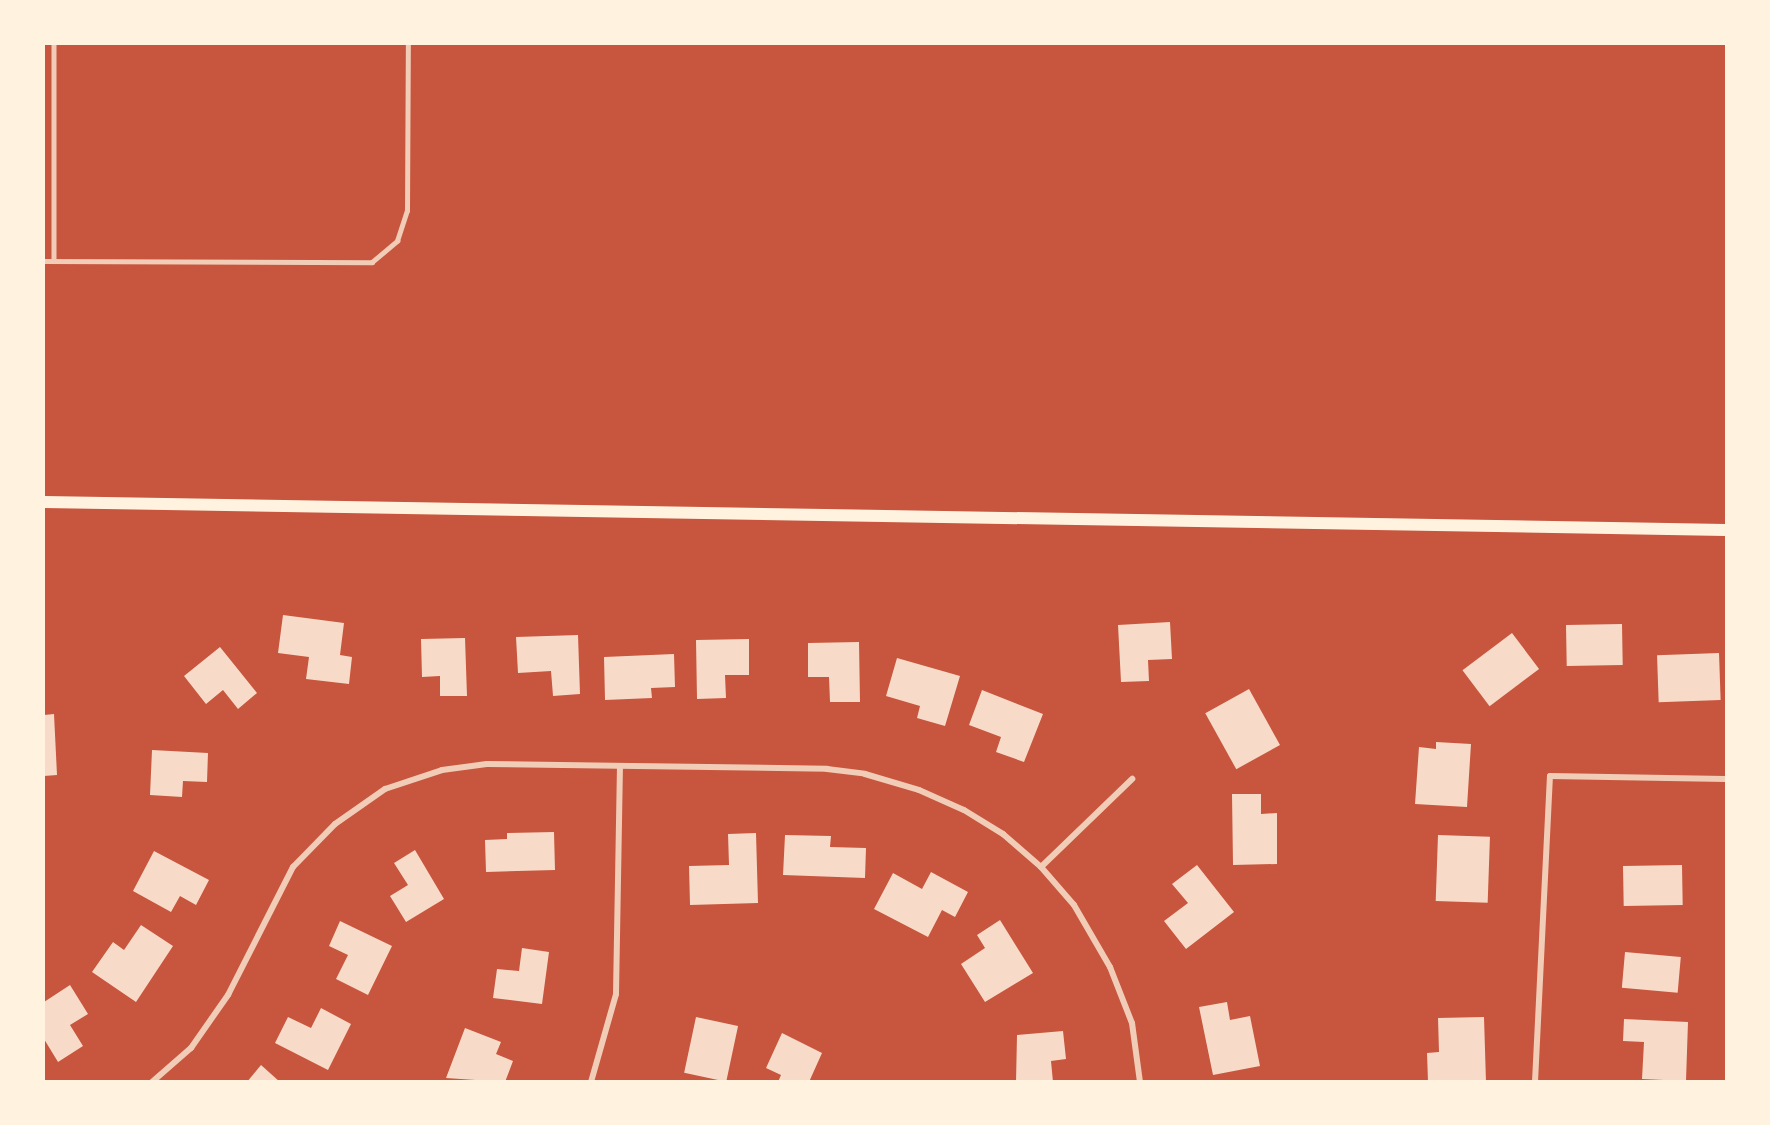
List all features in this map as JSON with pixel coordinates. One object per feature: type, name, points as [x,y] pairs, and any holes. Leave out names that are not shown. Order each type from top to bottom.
[{"type":"main road","points":[[44,502],[1726,530]]},
{"type":"street","points":[[152,1082],[191,1048],[228,995],[293,867],[335,824],[386,789],[442,770],[487,764],[826,770],[865,774],[919,790],[964,810],[1003,834],[1041,867],[1074,905],[1110,967],[1132,1023],[1140,1082]]},
{"type":"street","points":[[591,1082],[616,994],[620,766]]},
{"type":"street","points":[[1534,1082],[1550,776],[1726,779]]},
{"type":"street","points":[[1041,867],[1132,779]]},
{"type":"lane","points":[[54,44],[54,261]]},
{"type":"lane","points":[[44,261],[372,262],[397,241],[406,211],[408,44]]},
{"type":"building","points":[[283,615],[344,623],[340,655],[352,657],[349,684],[306,679],[309,657],[278,653]]},
{"type":"building","points":[[1170,622],[1172,659],[1148,660],[1149,681],[1121,682],[1118,625]]},
{"type":"building","points":[[1622,624],[1623,665],[1567,666],[1566,625]]},
{"type":"building","points":[[1512,633],[1539,669],[1490,706],[1462,670]]},
{"type":"building","points":[[578,635],[580,694],[553,696],[551,671],[518,673],[516,637]]},
{"type":"building","points":[[465,638],[467,696],[440,696],[440,676],[422,677],[421,639]]},
{"type":"building","points":[[749,639],[749,675],[725,675],[726,698],[697,699],[696,640]]},
{"type":"building","points":[[859,642],[860,702],[830,702],[829,677],[808,677],[808,643]]},
{"type":"building","points":[[220,647],[257,693],[238,709],[223,690],[206,704],[184,676]]},
{"type":"building","points":[[1719,653],[1721,700],[1659,702],[1657,655]]},
{"type":"building","points":[[674,654],[675,687],[651,688],[652,698],[605,700],[604,657]]},
{"type":"building","points":[[897,658],[960,676],[945,726],[917,718],[920,706],[886,696]]},
{"type":"building","points":[[1249,689],[1280,745],[1236,769],[1205,713]]},
{"type":"building","points":[[982,690],[1043,714],[1024,762],[996,752],[1001,737],[969,725]]},
{"type":"building","points":[[54,714],[57,775],[44,776],[44,715]]},
{"type":"building","points":[[1436,742],[1471,744],[1467,807],[1415,804],[1419,747],[1436,749]]},
{"type":"building","points":[[152,750],[208,753],[207,782],[183,781],[182,797],[150,795]]},
{"type":"building","points":[[1232,794],[1261,794],[1261,814],[1277,813],[1277,864],[1233,865]]},
{"type":"building","points":[[554,832],[555,870],[486,872],[485,840],[507,839],[507,833]]},
{"type":"building","points":[[756,833],[758,903],[690,905],[689,866],[729,865],[728,834]]},
{"type":"building","points":[[785,835],[831,836],[830,847],[866,848],[865,878],[783,875]]},
{"type":"building","points":[[1438,835],[1490,837],[1488,903],[1436,901]]},
{"type":"building","points":[[415,850],[444,899],[406,922],[390,896],[408,885],[394,863]]},
{"type":"building","points":[[154,851],[209,880],[196,905],[180,896],[171,912],[133,891]]},
{"type":"building","points":[[1197,865],[1234,912],[1186,949],[1164,921],[1188,903],[1172,884]]},
{"type":"building","points":[[1682,865],[1683,905],[1624,906],[1623,866]]},
{"type":"building","points":[[931,872],[968,892],[955,917],[942,910],[928,937],[874,909],[893,873],[922,889]]},
{"type":"building","points":[[1000,920],[1033,973],[985,1002],[961,964],[985,948],[977,935]]},
{"type":"building","points":[[340,921],[392,946],[368,995],[336,979],[348,955],[329,946]]},
{"type":"building","points":[[141,925],[173,946],[136,1002],[92,972],[113,942],[124,950]]},
{"type":"building","points":[[522,948],[549,952],[542,1004],[493,998],[497,969],[519,971]]},
{"type":"building","points":[[1625,952],[1681,957],[1678,993],[1622,988]]},
{"type":"building","points":[[70,985],[88,1014],[70,1025],[83,1046],[58,1062],[44,1039],[44,1002]]},
{"type":"building","points":[[1227,1002],[1230,1020],[1250,1016],[1260,1066],[1213,1075],[1199,1007]]},
{"type":"building","points":[[321,1008],[351,1024],[328,1070],[275,1043],[288,1017],[311,1028]]},
{"type":"building","points":[[696,1017],[738,1026],[726,1082],[684,1073]]},
{"type":"building","points":[[1484,1017],[1486,1082],[1428,1082],[1427,1053],[1439,1052],[1438,1018]]},
{"type":"building","points":[[1624,1019],[1688,1022],[1686,1081],[1642,1079],[1644,1042],[1623,1041]]},
{"type":"building","points":[[465,1028],[501,1042],[496,1054],[513,1061],[505,1082],[446,1078]]},
{"type":"building","points":[[1063,1031],[1066,1059],[1051,1061],[1053,1082],[1016,1082],[1017,1035]]},
{"type":"building","points":[[782,1033],[822,1053],[809,1082],[778,1082],[781,1075],[766,1068]]},
{"type":"building","points":[[261,1065],[280,1082],[247,1082]]}]
